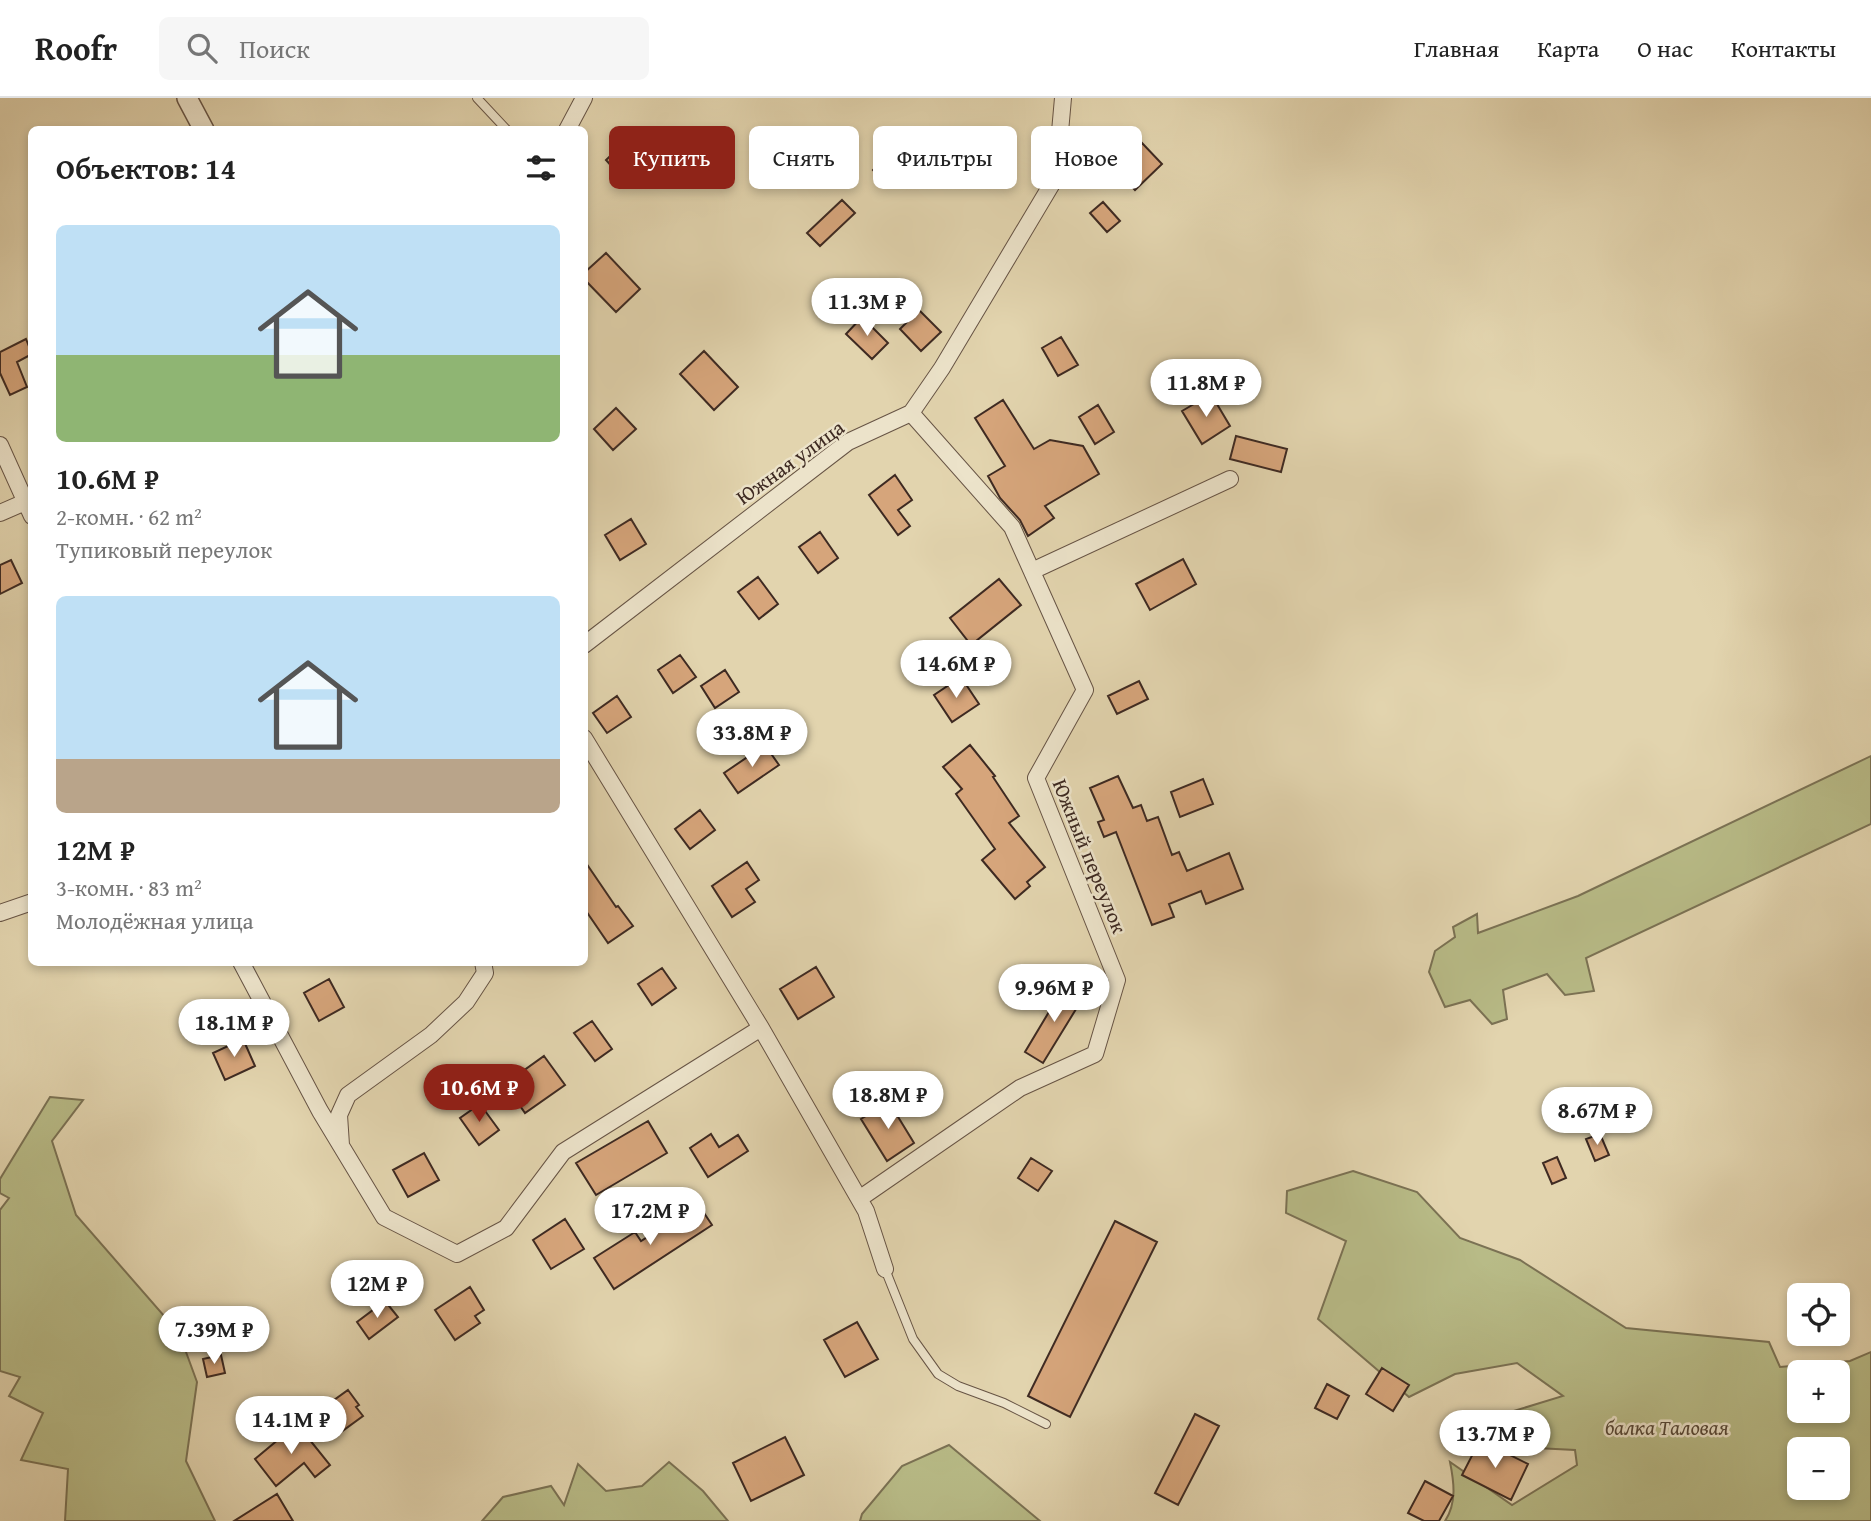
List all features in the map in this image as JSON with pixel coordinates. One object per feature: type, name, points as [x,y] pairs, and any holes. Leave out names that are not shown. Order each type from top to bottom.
[{"type":"street","points":[[187,98],[202,126]]},
{"type":"street","points":[[569,126],[584,98]]},
{"type":"street","points":[[911,413],[942,368],[1056,177],[1063,98]]},
{"type":"street","name":"Южный переулок","points":[[859,1199],[1020,1088],[1095,1054],[1117,980],[1036,778],[1085,690],[1012,527],[911,413]]},
{"type":"street","name":"Южная улица","points":[[588,642],[848,442],[911,413]]},
{"type":"street","points":[[0,445],[28,504]]},
{"type":"street","points":[[1032,571],[1230,479]]},
{"type":"street","points":[[0,513],[28,506]]},
{"type":"street","points":[[588,745],[761,1028],[859,1199],[866,1212],[884,1269]]},
{"type":"street","points":[[0,913],[28,903]]},
{"type":"street","points":[[243,966],[320,1111],[384,1217],[457,1254],[506,1228],[563,1152],[761,1028]]},
{"type":"street","points":[[341,1147],[340,1115],[348,1095],[431,1035],[466,1002],[485,973],[484,966]]},
{"type":"lane","points":[[477,98],[503,126]]},
{"type":"lane","points":[[884,1269],[913,1339],[938,1374],[958,1387],[1004,1403],[1046,1424]]},
{"type":"green space","points":[[1871,756],[1871,824],[1586,958],[1594,991],[1565,995],[1547,974],[1503,990],[1507,1019],[1492,1024],[1470,1000],[1445,1007],[1429,972],[1435,951],[1455,937],[1453,927],[1477,914],[1478,933],[1578,896]]},
{"type":"green space","points":[[50,1097],[83,1100],[52,1141],[76,1215],[179,1333],[197,1382],[186,1461],[215,1521],[65,1521],[68,1469],[21,1460],[43,1413],[9,1396],[20,1377],[0,1371],[0,1210],[9,1198],[0,1193],[0,1179]]},
{"type":"green space","name":"балка Таловая","points":[[1353,1171],[1417,1192],[1460,1238],[1520,1260],[1626,1328],[1769,1342],[1780,1367],[1787,1366],[1787,1423],[1850,1423],[1850,1361],[1871,1352],[1871,1521],[1445,1521],[1453,1500],[1450,1462],[1512,1505],[1577,1465],[1575,1450],[1536,1448],[1507,1413],[1563,1396],[1517,1363],[1455,1374],[1409,1397],[1318,1319],[1346,1241],[1286,1213],[1287,1191]]},
{"type":"green space","points":[[949,1445],[1040,1521],[860,1521],[862,1514],[902,1466]]},
{"type":"green space","points":[[669,1462],[703,1491],[728,1521],[482,1521],[503,1497],[551,1486],[564,1505],[578,1464],[606,1491],[642,1486]]},
{"type":"building","points":[[1142,143],[1162,164],[1142,183]]},
{"type":"building","points":[[842,200],[855,213],[820,246],[807,233]]},
{"type":"building","points":[[1103,202],[1120,221],[1107,232],[1090,213]]},
{"type":"building","points":[[606,253],[640,289],[616,312],[588,283],[588,269]]},
{"type":"building","points":[[919,310],[941,332],[921,351],[900,329]]},
{"type":"building","points":[[862,317],[888,343],[872,359],[846,334]]},
{"type":"building","points":[[1061,337],[1078,365],[1058,376],[1042,348]]},
{"type":"building","points":[[26,339],[28,356],[17,362],[27,387],[10,395],[0,373],[0,352]]},
{"type":"building","points":[[704,351],[738,387],[714,410],[680,374]]},
{"type":"building","points":[[1211,394],[1230,426],[1202,444],[1182,411]]},
{"type":"building","points":[[1003,400],[1034,449],[1050,440],[1083,446],[1099,474],[1045,506],[1054,518],[1028,536],[1020,520],[1000,498],[988,476],[1005,466],[975,418]]},
{"type":"building","points":[[1098,405],[1114,432],[1095,444],[1079,417]]},
{"type":"building","points":[[616,408],[636,429],[613,450],[594,429]]},
{"type":"building","points":[[1236,436],[1287,449],[1281,472],[1230,459]]},
{"type":"building","points":[[895,475],[912,500],[898,510],[910,526],[898,535],[869,495]]},
{"type":"building","points":[[631,519],[646,544],[620,560],[605,535]]},
{"type":"building","points":[[820,532],[838,558],[818,573],[799,547]]},
{"type":"building","points":[[1183,559],[1196,584],[1150,610],[1136,584]]},
{"type":"building","points":[[11,560],[22,583],[0,594],[0,565]]},
{"type":"building","points":[[758,577],[778,604],[759,619],[738,592]]},
{"type":"building","points":[[999,579],[1021,605],[971,645],[950,618]]},
{"type":"building","points":[[680,655],[696,677],[673,693],[658,670]]},
{"type":"building","points":[[725,670],[739,692],[715,708],[701,686]]},
{"type":"building","points":[[961,677],[979,704],[952,722],[934,695]]},
{"type":"building","points":[[1139,681],[1148,699],[1117,714],[1108,696]]},
{"type":"building","points":[[617,696],[631,717],[607,733],[593,713]]},
{"type":"building","points":[[765,745],[779,765],[738,793],[724,773]]},
{"type":"building","points":[[970,745],[995,776],[993,777],[1019,816],[1009,823],[1045,867],[1027,882],[1030,886],[1015,899],[982,860],[995,849],[956,794],[962,789],[943,767]]},
{"type":"building","points":[[1118,776],[1133,808],[1141,805],[1147,821],[1158,817],[1172,855],[1179,852],[1187,871],[1229,853],[1243,889],[1206,904],[1201,891],[1169,904],[1174,917],[1152,925],[1116,832],[1104,837],[1098,822],[1104,820],[1090,788]]},
{"type":"building","points":[[1203,779],[1213,804],[1180,817],[1171,792]]},
{"type":"building","points":[[700,810],[715,830],[690,849],[675,829]]},
{"type":"building","points":[[747,862],[759,880],[746,889],[755,902],[732,917],[712,886]]},
{"type":"building","points":[[588,866],[616,907],[618,906],[633,926],[608,943],[588,914]]},
{"type":"building","points":[[816,967],[834,997],[798,1019],[780,989]]},
{"type":"building","points":[[662,968],[676,988],[652,1005],[638,984]]},
{"type":"building","points":[[329,979],[344,1007],[319,1021],[304,993]]},
{"type":"building","points":[[1065,985],[1084,996],[1043,1063],[1025,1052]]},
{"type":"building","points":[[592,1021],[612,1049],[595,1061],[574,1033]]},
{"type":"building","points":[[243,1039],[255,1066],[225,1080],[213,1053]]},
{"type":"building","points":[[544,1056],[565,1085],[525,1113],[505,1084]]},
{"type":"building","points":[[889,1102],[914,1143],[887,1161],[861,1119]]},
{"type":"building","points":[[480,1104],[499,1130],[479,1145],[460,1118]]},
{"type":"building","points":[[648,1121],[667,1153],[596,1195],[576,1163]]},
{"type":"building","points":[[711,1134],[719,1147],[738,1135],[748,1151],[708,1177],[690,1148]]},
{"type":"building","points":[[1600,1134],[1609,1155],[1595,1161],[1586,1139]]},
{"type":"building","points":[[424,1153],[439,1180],[408,1197],[393,1170]]},
{"type":"building","points":[[1557,1157],[1566,1178],[1552,1184],[1543,1163]]},
{"type":"building","points":[[1031,1158],[1052,1171],[1038,1191],[1018,1178]]},
{"type":"building","points":[[698,1204],[712,1225],[614,1289],[594,1258],[635,1232],[641,1241]]},
{"type":"building","points":[[565,1219],[584,1249],[551,1269],[533,1240]]},
{"type":"building","points":[[1115,1221],[1157,1242],[1070,1417],[1028,1396]]},
{"type":"building","points":[[470,1287],[484,1310],[475,1316],[480,1323],[455,1340],[435,1310]]},
{"type":"building","points":[[385,1301],[398,1317],[369,1339],[357,1322]]},
{"type":"building","points":[[857,1322],[878,1359],[845,1377],[824,1340]]},
{"type":"building","points":[[221,1355],[225,1373],[207,1377],[203,1359]]},
{"type":"building","points":[[1382,1368],[1409,1385],[1393,1411],[1366,1394]]},
{"type":"building","points":[[1327,1384],[1349,1396],[1337,1419],[1315,1408]]},
{"type":"building","points":[[348,1390],[363,1416],[341,1432],[323,1408]]},
{"type":"building","points":[[1195,1414],[1219,1426],[1178,1505],[1155,1493]]},
{"type":"building","points":[[297,1424],[330,1465],[315,1477],[304,1463],[276,1486],[255,1459]]},
{"type":"building","points":[[785,1437],[804,1475],[751,1501],[733,1463]]},
{"type":"building","points":[[1480,1440],[1528,1464],[1511,1500],[1462,1475]]},
{"type":"building","points":[[1425,1481],[1453,1496],[1439,1521],[1424,1521],[1408,1513]]},
{"type":"building","points":[[277,1494],[293,1521],[234,1521]]}]
